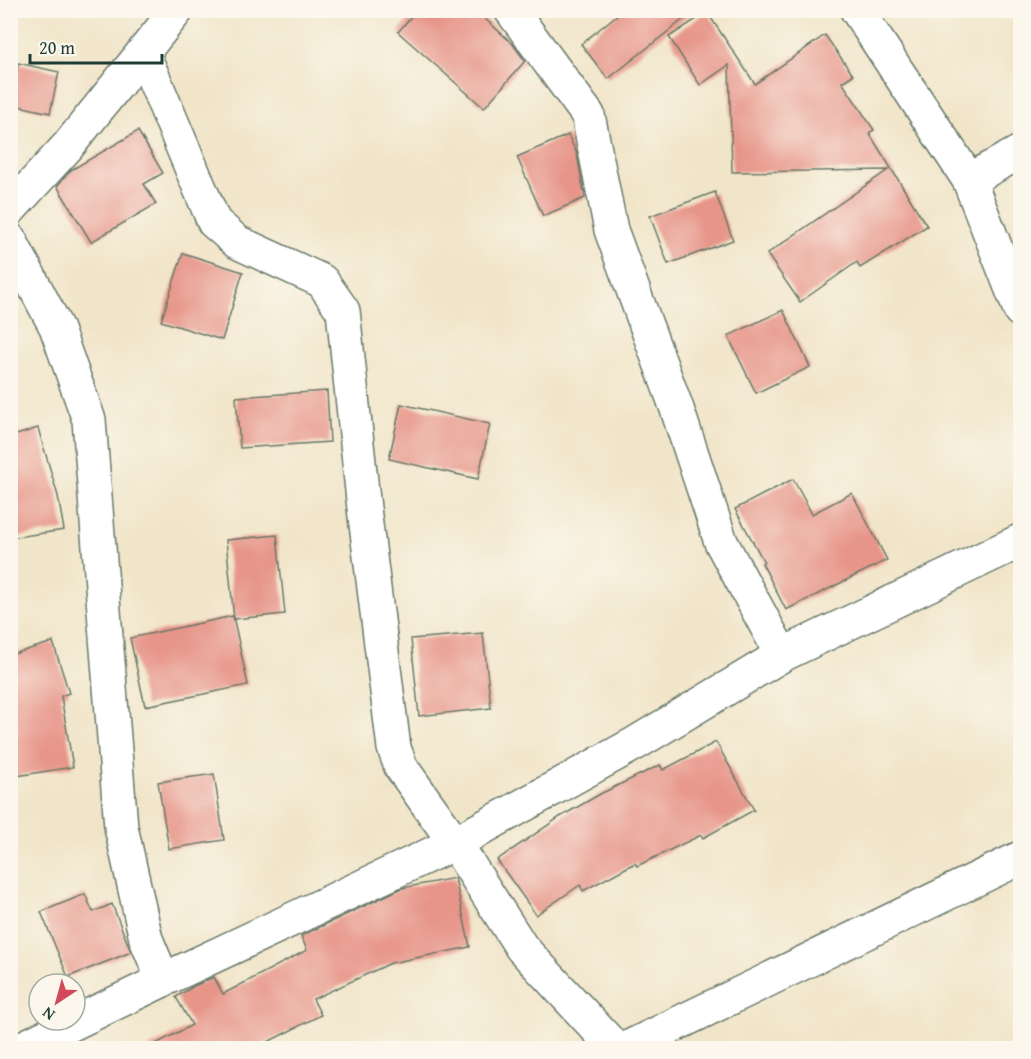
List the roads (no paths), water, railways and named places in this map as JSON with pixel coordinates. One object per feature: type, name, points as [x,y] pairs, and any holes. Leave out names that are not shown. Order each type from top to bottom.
[{"type":"street","points":[[511,10],[588,115],[612,231],[677,409],[721,542],[782,655]]},
{"type":"street","points":[[857,10],[969,180],[1020,310]]},
{"type":"street","points":[[10,209],[68,146],[175,11]]},
{"type":"street","points":[[143,53],[214,222],[237,242],[322,281],[343,311],[363,500],[394,748],[401,767],[455,843],[522,948],[615,1048]]},
{"type":"street","points":[[969,180],[1020,152]]},
{"type":"street","points":[[10,240],[56,327],[89,420],[121,827],[146,939],[163,980]]},
{"type":"street","points":[[22,1048],[455,843],[636,743],[782,655],[1020,541]]},
{"type":"street","points":[[627,1048],[1020,858]]}]
